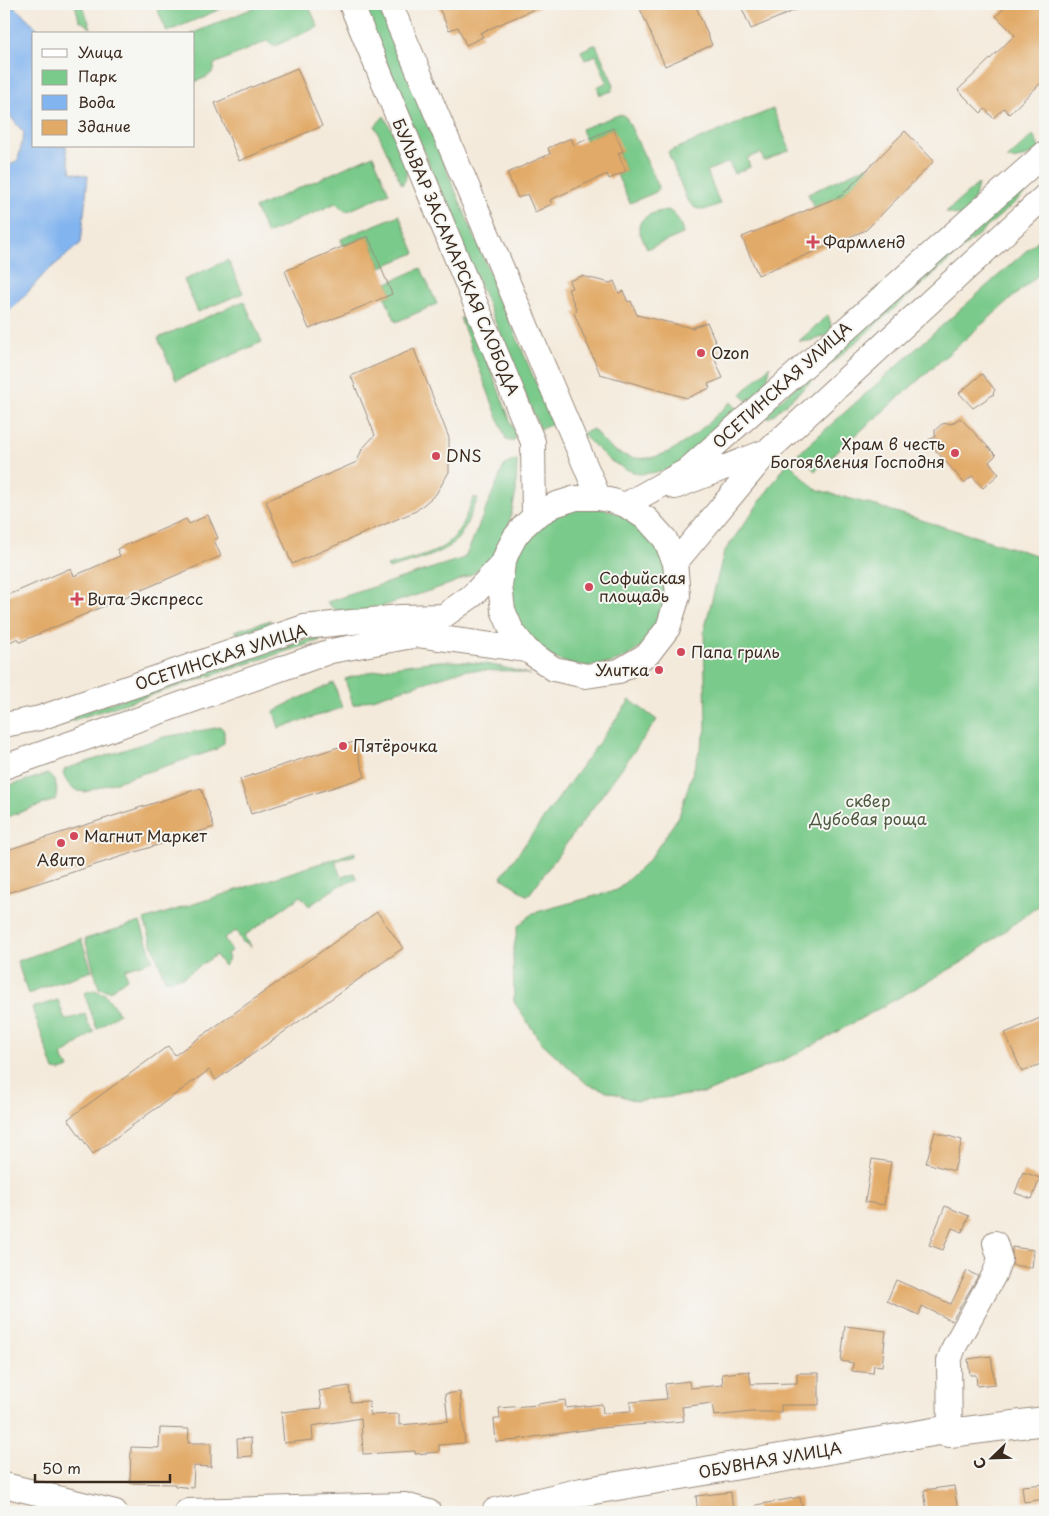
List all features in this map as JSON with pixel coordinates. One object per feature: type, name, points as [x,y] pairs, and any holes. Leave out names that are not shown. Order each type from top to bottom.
[{"type":"main road","name":"ОБУВНАЯ УЛИЦА","points":[[496,1512],[592,1490],[940,1431],[950,1433],[1045,1421]]},
{"type":"street","name":"БУЛЬВАР ЗАСАМАРСКАЯ СЛОБОДА","points":[[351,4],[533,442],[534,517]]},
{"type":"street","points":[[390,4],[599,498]]},
{"type":"street","name":"ОСЕТИНСКАЯ УЛИЦА","points":[[625,505],[686,471],[1045,153]]},
{"type":"street","name":"ОСЕТИНСКАЯ УЛИЦА","points":[[675,563],[769,450],[1045,196]]},
{"type":"street","name":"ОСЕТИНСКАЯ УЛИЦА","points":[[625,505],[696,480],[769,450]]},
{"type":"street","points":[[576,498],[599,498],[625,505],[647,519],[665,539],[675,563],[678,596],[668,628],[648,654],[619,671],[586,676],[554,669],[527,650],[512,632],[503,610],[500,586],[503,563],[515,537],[534,517],[554,505],[569,500],[576,498]]},
{"type":"street","name":"ОСЕТИНСКАЯ УЛИЦА","points":[[418,635],[473,595],[503,563]]},
{"type":"street","name":"ОСЕТИНСКАЯ УЛИЦА","points":[[4,725],[40,718],[304,627],[444,616]]},
{"type":"street","name":"ОСЕТИНСКАЯ УЛИЦА","points":[[4,767],[331,652],[418,635],[527,650]]},
{"type":"street","points":[[950,1433],[948,1361],[1000,1259],[995,1243]]},
{"type":"street","points":[[4,1485],[115,1512]]},
{"type":"street","points":[[186,1512],[405,1506],[429,1512]]},
{"type":"green space","points":[[75,4],[82,4],[91,28],[79,20]]},
{"type":"green space","points":[[155,4],[232,4],[167,32]]},
{"type":"green space","points":[[263,4],[308,4],[318,27],[277,45],[271,45],[267,41],[214,64],[214,71],[207,77],[195,82],[195,32]]},
{"type":"green space","points":[[362,4],[377,4],[553,424],[540,429]]},
{"type":"green space","points":[[596,45],[614,85],[612,91],[600,95],[597,87],[607,82],[596,55],[585,60],[581,51]]},
{"type":"green space","points":[[773,109],[790,150],[764,161],[761,153],[747,158],[750,167],[734,174],[729,162],[707,171],[720,204],[704,210],[695,208],[687,200],[668,152]]},
{"type":"green space","points":[[618,115],[624,115],[627,119],[659,187],[656,192],[630,203],[617,175],[626,171],[618,153],[622,151],[613,128],[585,140],[581,129]]},
{"type":"green space","points":[[384,116],[405,161],[406,179],[402,185],[375,126]]},
{"type":"green space","points":[[1033,135],[1040,149],[1020,158],[1007,159]]},
{"type":"green space","points":[[373,155],[389,193],[348,211],[345,211],[336,203],[267,234],[255,208]]},
{"type":"green space","points":[[867,166],[869,168],[841,196],[814,207],[808,194]]},
{"type":"green space","points":[[1045,167],[1045,176],[772,416],[766,417],[767,412]]},
{"type":"green space","points":[[978,184],[973,202],[963,217],[946,212]]},
{"type":"green space","points":[[668,210],[678,220],[683,234],[647,249],[639,229],[640,224],[649,215]]},
{"type":"green space","points":[[399,215],[415,253],[381,267],[368,236],[343,246],[341,239]]},
{"type":"green space","points":[[1045,234],[1045,269],[815,471],[798,454]]},
{"type":"green space","points":[[228,260],[243,293],[198,312],[184,280]]},
{"type":"green space","points":[[421,268],[437,304],[396,322],[385,297],[392,294],[387,283]]},
{"type":"green space","points":[[244,301],[262,342],[176,380],[158,338]]},
{"type":"green space","points":[[828,315],[833,331],[817,339],[799,341]]},
{"type":"green space","points":[[460,318],[466,318],[474,326],[515,433],[515,439],[512,441],[506,439]]},
{"type":"green space","points":[[770,366],[766,382],[750,404],[741,394]]},
{"type":"green space","points":[[731,402],[740,412],[674,467],[659,472],[640,474],[625,469],[609,460],[582,434],[593,429],[615,451],[632,457],[648,458],[663,454],[693,436]]},
{"type":"green space","points":[[517,460],[516,492],[508,529],[497,550],[487,563],[472,574],[450,584],[356,615],[336,610],[327,602],[464,558],[504,466]]},
{"type":"green space","name":"сквер Дубовая роща","points":[[788,462],[815,489],[1045,558],[1045,901],[961,963],[797,1054],[705,1093],[636,1101],[587,1084],[541,1042],[514,1002],[513,953],[518,926],[533,913],[617,890],[649,860],[679,816],[706,730],[704,631],[724,552]]},
{"type":"green space","points":[[474,497],[478,499],[461,534],[447,548],[428,557],[389,569],[387,566],[435,551],[451,540],[462,525]]},
{"type":"green space","name":"Софийская площадь","points":[[589,508],[619,514],[633,521],[645,531],[655,543],[662,557],[668,587],[662,617],[655,631],[645,643],[633,653],[619,660],[589,666],[559,660],[545,653],[533,643],[523,631],[516,617],[510,587],[516,557],[523,543],[533,531],[545,521],[559,514]]},
{"type":"green space","points":[[271,620],[267,629],[251,642],[234,631]]},
{"type":"green space","points":[[315,637],[321,640],[49,728],[48,723]]},
{"type":"green space","points":[[440,661],[486,664],[531,675],[512,671],[464,670],[353,705],[345,679],[392,667]]},
{"type":"green space","points":[[334,683],[342,708],[279,728],[274,712],[287,704]]},
{"type":"green space","points":[[630,700],[657,720],[528,896],[501,877]]},
{"type":"green space","points":[[221,727],[224,731],[224,743],[215,750],[85,792],[71,787],[63,774],[65,769],[164,737]]},
{"type":"green space","points":[[48,774],[56,786],[55,800],[4,818],[4,787]]},
{"type":"green space","points":[[355,852],[355,855],[335,861],[341,877],[354,873],[357,879],[340,885],[309,906],[301,896],[244,936],[250,947],[246,942],[243,943],[236,931],[224,938],[232,951],[227,953],[229,959],[224,966],[216,955],[183,977],[165,980],[144,920]]},
{"type":"green space","points":[[140,922],[153,960],[125,969],[127,978],[110,991],[99,988],[85,939]]},
{"type":"green space","points":[[81,939],[92,971],[28,994],[17,961]]},
{"type":"green space","points":[[94,990],[105,994],[119,1013],[97,1029],[84,993]]},
{"type":"green space","points":[[58,1000],[65,1020],[85,1014],[94,1032],[61,1056],[69,1068],[61,1071],[54,1070],[32,1008]]},
{"type":"water","points":[[4,4],[14,7],[41,32],[32,32],[32,148],[66,148],[71,172],[88,176],[81,243],[45,273],[4,316],[4,169],[18,160],[24,133],[10,116],[4,112]]},
{"type":"building","points":[[437,4],[546,4],[480,33],[483,37],[466,45],[458,27],[449,30]]},
{"type":"building","points":[[638,4],[695,4],[712,45],[665,66]]},
{"type":"building","points":[[740,4],[810,4],[751,29]]},
{"type":"building","points":[[1009,4],[1045,4],[1045,79],[1009,114],[1004,108],[993,118],[985,109],[981,113],[958,90],[1015,35],[996,16]]},
{"type":"building","points":[[297,68],[322,126],[239,161],[215,103]]},
{"type":"building","points":[[613,128],[623,151],[618,153],[626,171],[609,179],[607,174],[550,200],[552,204],[535,212],[527,194],[518,198],[507,173],[550,154],[548,148],[571,138],[574,145]]},
{"type":"building","points":[[905,131],[934,161],[866,230],[758,275],[742,237],[841,196]]},
{"type":"building","points":[[368,236],[392,294],[309,329],[285,271]]},
{"type":"building","points":[[582,276],[610,283],[614,281],[619,293],[623,291],[628,302],[631,301],[637,315],[692,328],[707,322],[722,357],[715,360],[723,378],[708,384],[710,388],[687,398],[600,374],[574,313],[577,311],[568,289],[572,288],[569,281]]},
{"type":"building","points":[[414,349],[449,438],[449,472],[436,494],[416,511],[292,564],[266,501],[357,462],[362,449],[375,435],[351,376]]},
{"type":"building","points":[[982,374],[995,390],[994,394],[973,408],[959,393]]},
{"type":"building","points":[[960,418],[996,455],[989,462],[999,474],[983,488],[972,476],[964,483],[928,440],[935,437],[935,430],[942,424],[951,424]]},
{"type":"building","points":[[208,515],[218,538],[214,540],[221,556],[20,642],[18,638],[4,645],[4,597],[71,568],[74,576],[120,556],[117,549],[186,519],[189,524]]},
{"type":"building","points":[[354,742],[365,777],[251,814],[240,779]]},
{"type":"building","points":[[201,788],[214,827],[4,894],[4,851]]},
{"type":"building","points":[[377,912],[403,948],[216,1080],[209,1070],[93,1154],[68,1119],[168,1046],[175,1055]]},
{"type":"building","points":[[1045,1016],[1045,1062],[1022,1072],[1005,1033]]},
{"type":"building","points":[[935,1132],[962,1140],[954,1171],[926,1163]]},
{"type":"building","points":[[872,1159],[891,1162],[884,1205],[865,1202]]},
{"type":"building","points":[[1023,1172],[1040,1178],[1032,1199],[1015,1193]]},
{"type":"building","points":[[945,1206],[969,1216],[962,1232],[952,1228],[943,1250],[929,1245]]},
{"type":"building","points":[[1012,1247],[1034,1250],[1032,1268],[1012,1265]]},
{"type":"building","points":[[967,1271],[978,1276],[952,1321],[922,1306],[919,1315],[887,1301],[896,1280],[951,1304]]},
{"type":"building","points":[[845,1326],[886,1331],[882,1366],[874,1365],[873,1373],[852,1371],[853,1363],[841,1361]]},
{"type":"building","points":[[991,1356],[995,1384],[977,1386],[976,1375],[970,1375],[968,1359]]},
{"type":"building","points":[[749,1371],[751,1384],[797,1383],[797,1373],[819,1373],[819,1405],[781,1405],[781,1412],[752,1412],[714,1416],[712,1403],[682,1407],[684,1421],[600,1428],[496,1442],[494,1419],[500,1419],[499,1408],[538,1405],[565,1400],[566,1408],[602,1404],[603,1413],[631,1411],[630,1402],[667,1399],[665,1384],[689,1381],[690,1388],[723,1385],[722,1374]]},
{"type":"building","points":[[349,1386],[351,1402],[369,1401],[370,1415],[399,1414],[399,1425],[448,1421],[445,1394],[460,1392],[465,1443],[439,1445],[439,1452],[415,1454],[415,1451],[363,1454],[361,1418],[312,1426],[313,1440],[284,1443],[281,1412],[322,1408],[319,1391]]},
{"type":"building","points":[[160,1428],[189,1429],[188,1443],[211,1443],[211,1467],[194,1466],[193,1488],[175,1486],[175,1484],[130,1483],[131,1447],[159,1448]]},
{"type":"building","points":[[251,1438],[252,1456],[238,1457],[237,1439]]},
{"type":"building","points":[[1045,1484],[1045,1499],[1024,1502],[1022,1486]]},
{"type":"building","points":[[954,1486],[958,1512],[927,1512],[924,1490]]},
{"type":"building","points":[[731,1492],[733,1512],[698,1512],[696,1496]]},
{"type":"building","points":[[800,1497],[803,1512],[757,1512],[756,1505]]},
{"type":"place","name":"Фармленд","points":[[813,242]]},
{"type":"place","name":"Ozon","points":[[701,353]]},
{"type":"place","name":"Храм в честь Богоявления Господня","points":[[955,453]]},
{"type":"place","name":"DNS","points":[[436,456]]},
{"type":"place","name":"Софийская площадь","points":[[589,587]]},
{"type":"place","name":"Вита Экспресс","points":[[77,599]]},
{"type":"place","name":"Папа гриль","points":[[681,652]]},
{"type":"place","name":"Улитка","points":[[659,670]]},
{"type":"place","name":"Пятёрочка","points":[[343,746]]},
{"type":"place","name":"Магнит Маркет","points":[[74,836]]},
{"type":"place","name":"Авито","points":[[61,843]]}]
